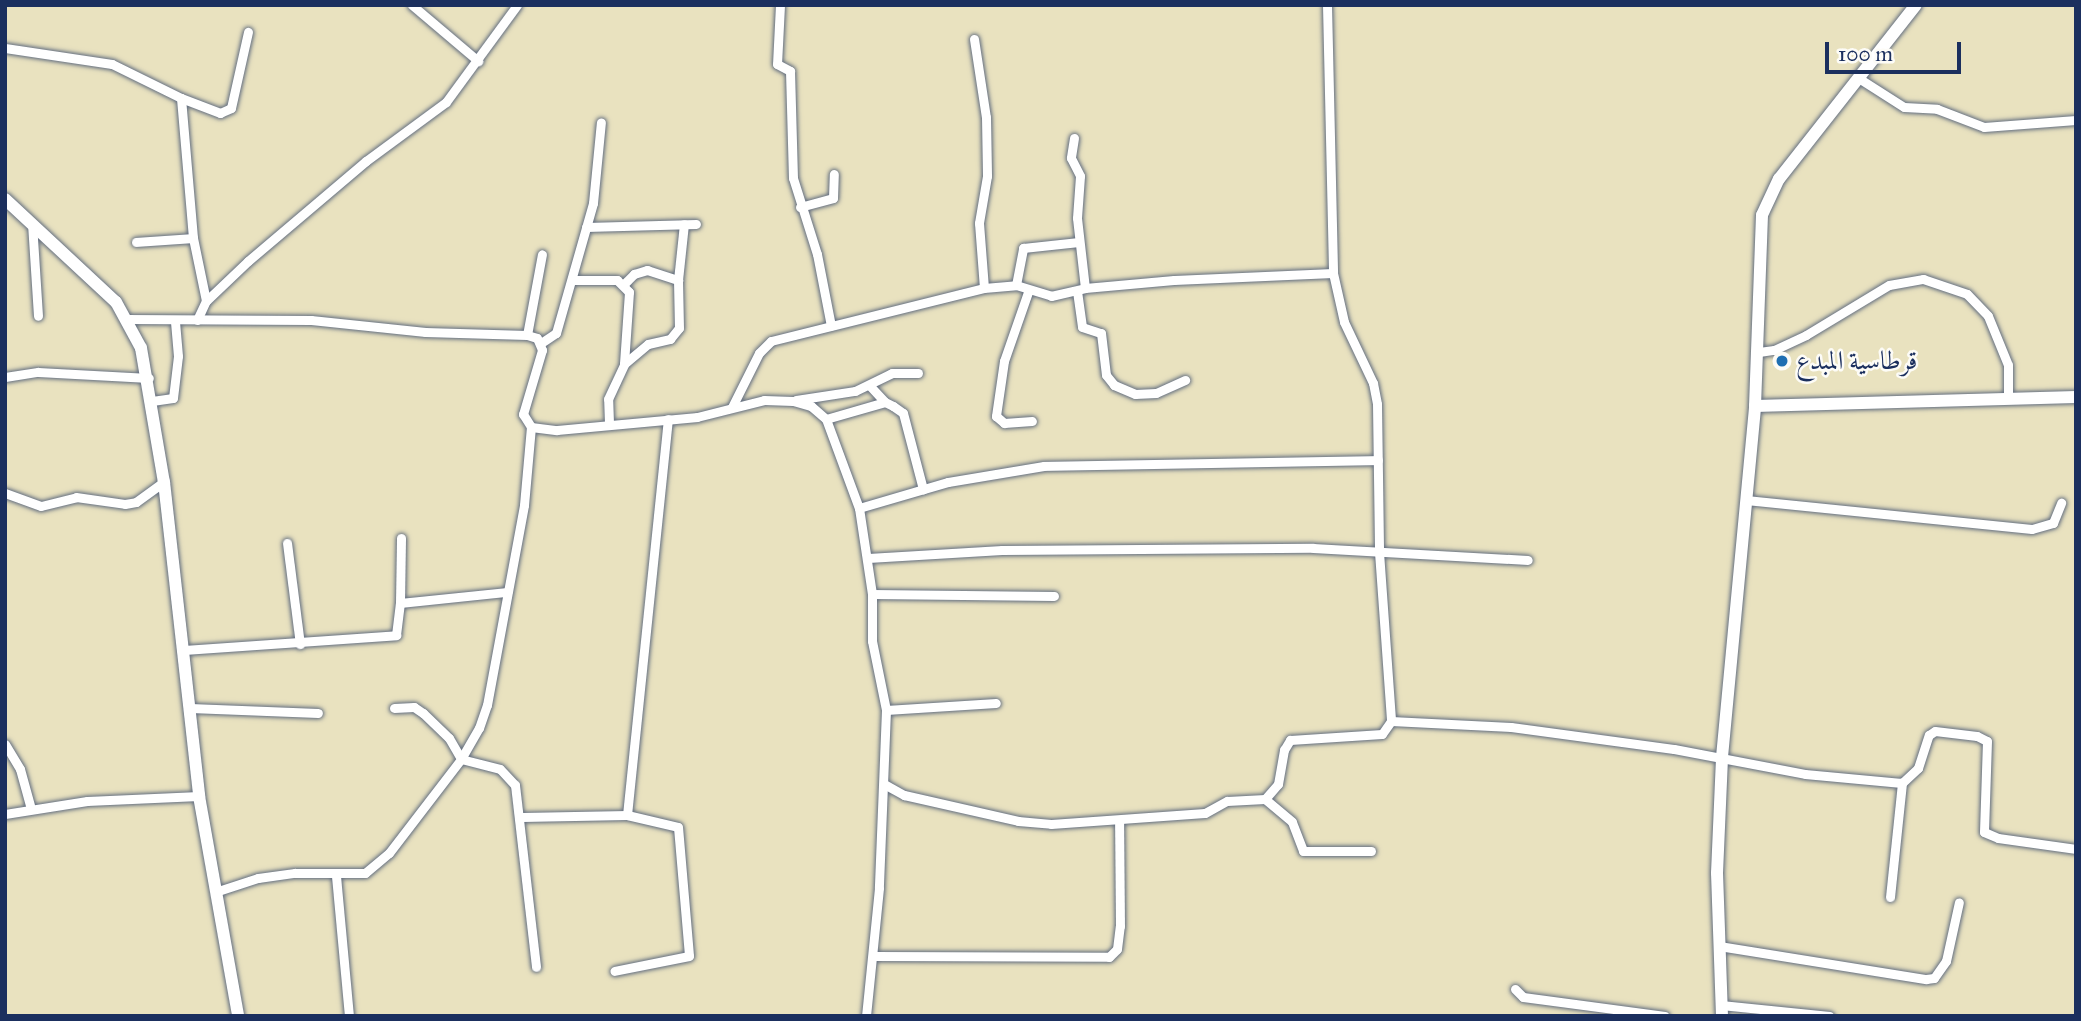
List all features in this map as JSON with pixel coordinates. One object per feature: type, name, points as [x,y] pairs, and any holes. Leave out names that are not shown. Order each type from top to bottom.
[{"type":"street","points":[[412,5],[478,61]]},
{"type":"street","points":[[197,320],[206,301],[366,162],[424,122],[478,61],[517,5]]},
{"type":"street","points":[[780,5],[777,64],[789,71],[790,146],[800,207],[817,254],[831,326]]},
{"type":"street","points":[[1265,799],[1278,784],[1283,750],[1290,740],[1382,734],[1391,721],[1379,552],[1378,460],[1373,383],[1344,322],[1333,273],[1327,5]]},
{"type":"street","points":[[1829,1016],[1721,1010],[1717,873],[1722,757],[1755,406],[1763,206],[1779,179],[1916,5]]},
{"type":"street","points":[[5,48],[112,64],[181,98],[220,113],[231,108],[247,32]]},
{"type":"street","points":[[974,39],[986,117],[987,176],[979,223],[985,288]]},
{"type":"street","points":[[1860,79],[1904,107],[1937,109],[1984,127],[2076,120]]},
{"type":"street","points":[[181,98],[193,238],[206,301]]},
{"type":"street","points":[[215,892],[258,878],[295,873],[336,876],[365,873],[378,864],[461,760],[480,729],[524,505],[531,427],[523,414],[541,343],[556,333],[572,280],[599,173],[601,122]]},
{"type":"street","points":[[1074,138],[1071,158],[1080,176],[1082,327],[1101,333],[1106,375],[1114,385],[1135,394],[1156,393],[1185,380]]},
{"type":"street","points":[[800,207],[834,196],[834,174]]},
{"type":"street","points":[[5,200],[116,302],[141,348],[149,378],[164,482],[199,796],[237,1016]]},
{"type":"street","points":[[32,223],[38,316]]},
{"type":"street","points":[[624,364],[648,344],[670,339],[679,328],[678,280],[684,224]]},
{"type":"street","points":[[586,227],[696,224]]},
{"type":"street","points":[[136,242],[193,238]]},
{"type":"street","points":[[1016,285],[1023,248],[1079,242]]},
{"type":"street","points":[[527,335],[542,254]]},
{"type":"street","points":[[623,285],[647,270],[678,280]]},
{"type":"street","points":[[732,407],[759,353],[771,341],[985,288],[1016,285],[1028,292],[1051,296],[1081,289],[1333,273]]},
{"type":"street","points":[[1759,352],[1774,350],[1807,335],[1889,285],[1923,279],[1968,295],[1988,316],[2008,365],[2008,399]]},
{"type":"street","points":[[572,280],[617,280],[623,285],[631,303],[624,364],[608,399],[609,423]]},
{"type":"street","points":[[1028,292],[1004,361],[996,416],[1004,423],[1032,421]]},
{"type":"street","points":[[126,319],[311,320],[527,335],[541,343]]},
{"type":"street","points":[[152,401],[173,398],[178,355],[176,320]]},
{"type":"street","points":[[5,377],[38,372],[149,378]]},
{"type":"street","points":[[531,427],[557,429],[668,419],[764,400],[793,401],[870,386],[892,373],[918,373]]},
{"type":"street","points":[[870,386],[885,402],[903,413],[923,489]]},
{"type":"street","points":[[1755,406],[2076,397]]},
{"type":"street","points":[[793,401],[811,406],[826,419],[859,508],[868,558],[872,594],[872,641],[886,710],[873,956],[866,1016]]},
{"type":"street","points":[[826,419],[885,402]]},
{"type":"street","points":[[627,815],[668,419]]},
{"type":"street","points":[[859,508],[923,489],[1044,466],[1378,460]]},
{"type":"street","points":[[5,494],[41,506],[76,497],[90,501],[101,497],[125,504],[136,502],[164,482]]},
{"type":"street","points":[[1746,500],[2032,529],[2053,523],[2061,503]]},
{"type":"street","points":[[184,650],[300,644],[396,635],[400,603],[401,538]]},
{"type":"street","points":[[287,543],[300,644]]},
{"type":"street","points":[[868,558],[1002,550],[1379,552],[1528,560]]},
{"type":"street","points":[[400,603],[507,592]]},
{"type":"street","points":[[872,594],[1054,596]]},
{"type":"street","points":[[886,710],[996,703]]},
{"type":"street","points":[[190,708],[318,713]]},
{"type":"street","points":[[394,708],[414,708],[423,713],[449,738],[461,760],[500,769],[510,776],[522,817],[536,967]]},
{"type":"street","points":[[1391,721],[1511,727],[1722,757],[1805,774],[1902,783]]},
{"type":"street","points":[[1890,897],[1902,783],[1918,768],[1932,732],[1983,738],[1989,747],[1984,832],[1998,838],[2076,849]]},
{"type":"street","points":[[5,744],[20,769],[31,808]]},
{"type":"street","points":[[884,783],[904,794],[1018,821],[1119,821],[1205,813],[1227,801],[1265,799],[1292,822],[1303,851],[1371,852]]},
{"type":"street","points":[[5,814],[31,808],[127,797],[199,796]]},
{"type":"street","points":[[522,817],[627,815],[678,827],[690,952],[682,960],[614,971]]},
{"type":"street","points":[[873,956],[1109,957],[1117,949],[1120,926],[1119,821]]},
{"type":"street","points":[[336,876],[349,1016]]},
{"type":"street","points":[[1719,946],[1926,979],[1934,978],[1946,961],[1959,902]]},
{"type":"street","points":[[1516,989],[1523,997],[1665,1016]]},
{"type":"place","name":"قرطاسية المبدع","points":[[1782,361]]}]
